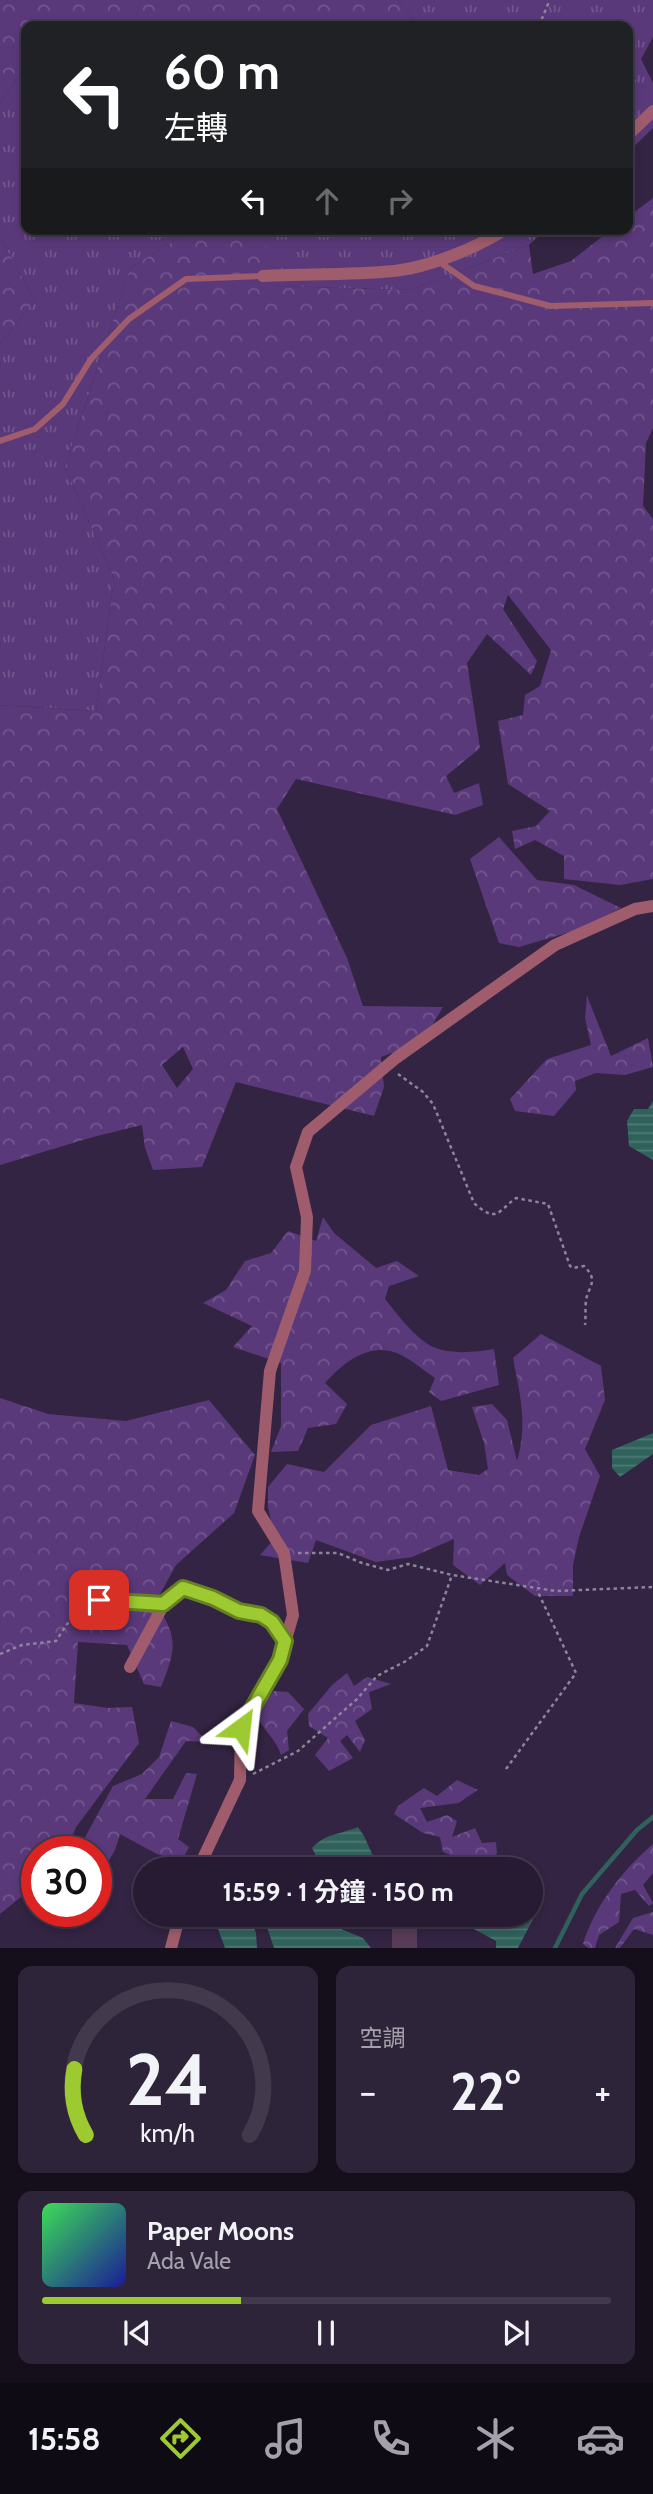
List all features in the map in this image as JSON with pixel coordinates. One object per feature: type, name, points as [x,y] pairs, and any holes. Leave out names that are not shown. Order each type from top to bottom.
[{"type":"street","points":[[633,130],[653,111]]},
{"type":"street","points":[[263,276],[397,271],[437,260],[496,235]]},
{"type":"street","points":[[204,1857],[240,1780],[241,1728],[280,1660],[292,1615],[284,1553],[258,1511],[270,1371],[305,1271],[307,1217],[296,1167],[309,1132],[387,1065],[555,945],[635,909],[653,905]]},
{"type":"street","points":[[130,1667],[163,1604],[183,1588],[239,1611],[261,1615],[272,1622],[285,1641]]},
{"type":"street","points":[[80,1599],[163,1604]]},
{"type":"street","points":[[171,1948],[177,1927]]},
{"type":"lane","points":[[437,260],[474,286],[550,306],[653,303]]},
{"type":"lane","points":[[0,441],[35,429],[63,404],[91,359],[128,319],[186,279],[263,276]]},
{"type":"path","points":[[541,21],[547,0]]},
{"type":"path","points":[[387,1065],[423,1092],[433,1104],[474,1203],[495,1214],[500,1213],[516,1198],[548,1204],[570,1266],[584,1266],[591,1274],[592,1287],[587,1297],[585,1325]]},
{"type":"path","points":[[284,1553],[338,1553],[388,1570],[408,1564],[452,1575],[556,1591],[653,1587]]},
{"type":"path","points":[[240,1780],[298,1751],[356,1699],[377,1676],[427,1646],[452,1575]]},
{"type":"path","points":[[506,1769],[576,1673],[537,1589]]},
{"type":"path","points":[[0,1654],[22,1645],[56,1641],[67,1624],[99,1600]]},
{"type":"green space","points":[[0,0],[398,0],[414,21],[21,21],[21,73],[0,103]]},
{"type":"green space","points":[[398,0],[653,0],[653,37],[641,59],[653,83],[653,128],[633,147],[633,21],[414,21]]},
{"type":"green space","points":[[21,73],[21,235],[182,235],[130,268],[65,467],[114,579],[96,711],[0,705],[0,344],[35,300],[0,238],[0,103]]},
{"type":"green space","points":[[653,198],[653,428],[646,443],[643,506],[653,519],[653,879],[620,885],[564,879],[564,856],[535,840],[515,849],[512,831],[536,826],[550,811],[508,784],[498,721],[523,715],[525,695],[540,686],[551,650],[508,595],[503,609],[537,661],[531,675],[487,634],[467,663],[480,748],[446,776],[454,793],[479,783],[483,805],[455,815],[296,779],[277,809],[347,958],[363,1006],[443,1007],[423,1041],[381,1057],[384,1087],[374,1116],[236,1082],[202,1167],[153,1170],[145,1148],[142,1125],[0,1165],[0,705],[96,711],[114,579],[65,467],[130,268],[182,235],[266,235],[264,239],[277,286],[411,290],[529,245],[533,274],[571,261],[604,235],[633,235],[633,213]],"holes":[[[183,1047],[193,1069],[177,1088],[162,1065]]]},
{"type":"green space","points":[[266,235],[540,235],[529,245],[411,290],[276,286],[263,239]]},
{"type":"green space","points":[[0,238],[35,300],[0,344]]},
{"type":"green space","points":[[499,837],[537,880],[574,885],[621,908],[577,930],[519,947],[499,943],[470,859]]},
{"type":"green space","points":[[587,996],[611,1056],[648,1038],[653,1067],[625,1075],[596,1073],[575,1081],[576,1090],[554,1116],[515,1111],[510,1099],[547,1059],[591,1045],[585,1018]]},
{"type":"green space","points":[[323,1217],[334,1233],[376,1268],[397,1261],[419,1276],[389,1286],[385,1299],[414,1332],[433,1347],[456,1352],[494,1349],[499,1385],[441,1401],[429,1392],[435,1378],[412,1361],[386,1350],[366,1352],[340,1368],[325,1383],[347,1404],[336,1424],[308,1428],[298,1451],[271,1452],[281,1426],[281,1363],[233,1347],[252,1326],[203,1303],[226,1290],[245,1261],[271,1253],[288,1231],[316,1241]]},
{"type":"green space","points":[[541,1334],[601,1366],[605,1400],[585,1449],[600,1476],[579,1537],[573,1565],[573,1596],[535,1596],[507,1575],[505,1563],[480,1585],[453,1565],[454,1539],[412,1557],[376,1562],[316,1540],[308,1563],[260,1555],[275,1538],[268,1507],[268,1487],[287,1464],[324,1472],[371,1425],[431,1406],[448,1470],[479,1475],[488,1469],[484,1443],[472,1407],[492,1404],[507,1420],[517,1461],[522,1421],[513,1358]]},
{"type":"green space","points":[[0,1398],[48,1414],[126,1421],[209,1400],[255,1455],[234,1513],[176,1565],[155,1603],[168,1626],[173,1644],[170,1663],[161,1687],[144,1684],[127,1645],[78,1642],[74,1703],[108,1708],[132,1707],[139,1743],[76,1827],[72,1836],[21,1836],[21,1897],[0,1914]]},
{"type":"green space","points":[[347,1673],[354,1686],[367,1677],[391,1684],[369,1692],[372,1709],[355,1721],[365,1740],[360,1752],[347,1735],[340,1741],[353,1758],[329,1771],[315,1755],[328,1738],[309,1726],[308,1714],[332,1685]]},
{"type":"green space","points":[[274,1691],[288,1692],[304,1709],[287,1731],[289,1750],[281,1755],[256,1713]]},
{"type":"green space","points":[[171,1721],[193,1727],[208,1742],[186,1741],[145,1799],[173,1799],[186,1773],[197,1774],[178,1839],[189,1847],[184,1857],[168,1857],[120,1834],[112,1855],[112,1836],[86,1836],[113,1786],[142,1774],[159,1757]]},
{"type":"green space","points":[[457,1780],[478,1790],[458,1803],[420,1808],[427,1822],[447,1815],[457,1821],[452,1837],[475,1828],[482,1843],[496,1842],[497,1854],[490,1857],[455,1857],[443,1852],[440,1837],[423,1833],[394,1814],[398,1806],[424,1788],[437,1796]]},
{"type":"green space","points":[[653,1844],[653,1873],[643,1885],[653,1903],[649,1906],[635,1890],[621,1894],[619,1922],[599,1935],[595,1948],[588,1948],[583,1944],[603,1902],[631,1865]]},
{"type":"green space","points":[[653,1912],[653,1935],[634,1929],[620,1948],[615,1948],[633,1918]]},
{"type":"shaded area","points":[[653,1101],[653,1160],[629,1146],[627,1121],[634,1109],[648,1109]]},
{"type":"shaded area","points":[[653,1433],[653,1454],[620,1477],[612,1468],[612,1450]]},
{"type":"shaded area","points":[[358,1827],[374,1857],[317,1857],[312,1848],[328,1837]]},
{"type":"shaded area","points":[[217,1927],[254,1927],[257,1948],[225,1948]]},
{"type":"shaded area","points":[[267,1927],[338,1927],[363,1938],[371,1948],[274,1948]]},
{"type":"shaded area","points":[[529,1927],[518,1948],[496,1948],[496,1941],[472,1928]]},
{"type":"building","points":[[392,1927],[417,1927],[417,1948],[392,1948]]},
{"type":"waterway","points":[[555,1948],[582,1894],[637,1830],[653,1817]]},
{"type":"route","points":[[99,1600],[163,1604],[183,1588],[213,1598],[239,1611],[261,1615],[272,1622],[285,1641],[280,1660],[241,1728]]}]
